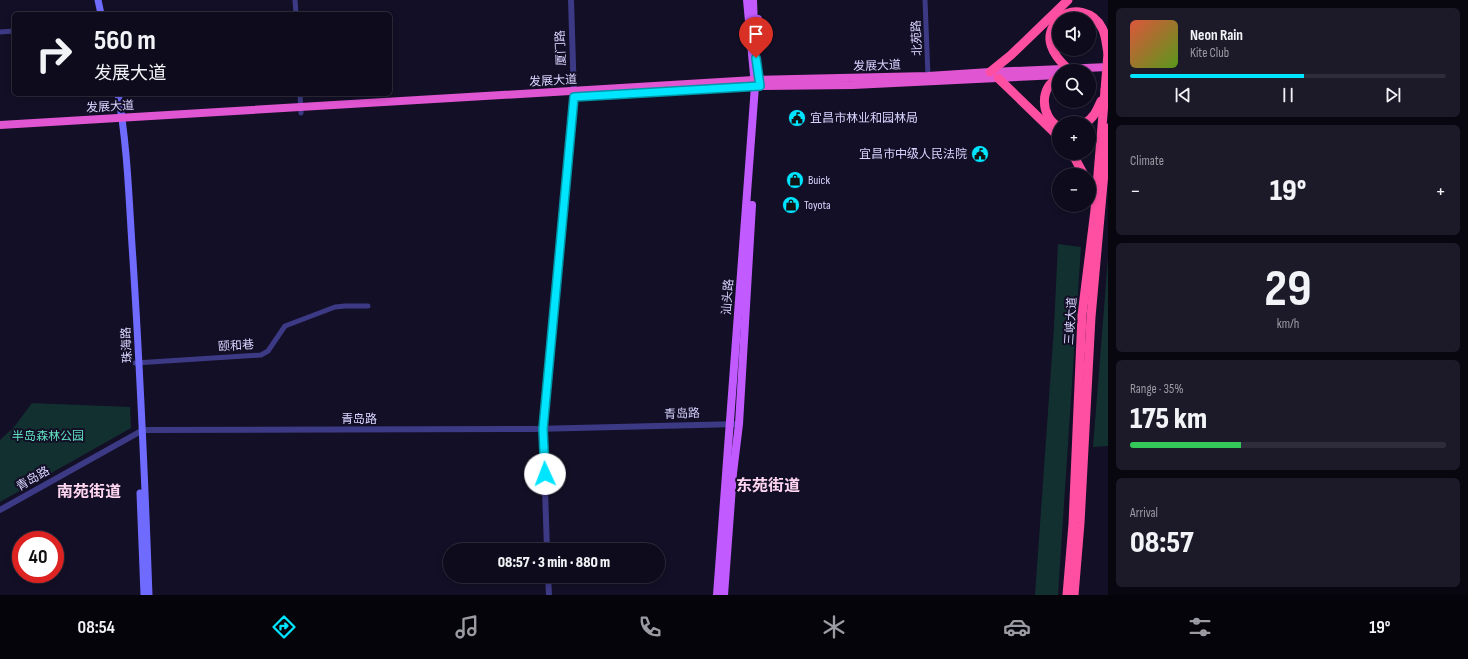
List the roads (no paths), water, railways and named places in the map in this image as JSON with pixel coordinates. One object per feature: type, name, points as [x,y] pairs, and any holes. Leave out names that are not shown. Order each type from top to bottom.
[{"type":"highway","points":[[990,72],[1011,55],[1068,0]]},
{"type":"highway","name":"三峡大道","points":[[1074,595],[1080,523],[1104,92],[1108,51],[1102,27],[1096,20]]},
{"type":"highway","points":[[1052,30],[1050,43],[1052,50]]},
{"type":"highway","points":[[1055,56],[1062,64]]},
{"type":"highway","name":"发展大道","points":[[1096,68],[1108,67]]},
{"type":"highway","name":"发展大道","points":[[0,130],[122,121],[757,83],[1052,70]]},
{"type":"highway","points":[[1096,73],[1108,72]]},
{"type":"highway","name":"发展大道","points":[[757,83],[853,85],[1052,75]]},
{"type":"highway","points":[[998,78],[1052,130]]},
{"type":"highway","points":[[1052,84],[1048,88],[1045,96],[1044,106],[1046,115],[1052,122]]},
{"type":"highway","points":[[1093,116],[1097,111],[1104,92]]},
{"type":"highway","name":"发展大道","points":[[0,125],[122,121]]},
{"type":"highway","name":"三峡大道","points":[[1066,595],[1073,524],[1082,315],[1098,211],[1108,128]]},
{"type":"highway","points":[[1098,211],[1108,197]]},
{"type":"highway","points":[[1096,206],[1098,211]]},
{"type":"main road","points":[[99,0],[102,12]]},
{"type":"main road","name":"汕头路","points":[[747,0],[757,83]]},
{"type":"main road","name":"汕头路","points":[[724,595],[757,83],[753,0]]},
{"type":"main road","points":[[755,47],[759,33],[757,0]]},
{"type":"main road","name":"珠海路","points":[[117,96],[122,121],[150,595]]},
{"type":"main road","name":"汕头路","points":[[717,595],[735,424]]},
{"type":"main road","name":"珠海路","points":[[140,431],[144,595]]},
{"type":"street","points":[[295,0],[296,12]]},
{"type":"street","name":"厦门路","points":[[547,543],[543,429],[573,94],[570,0]]},
{"type":"street","name":"北苑路","points":[[925,0],[928,76]]},
{"type":"street","points":[[0,32],[12,31]]},
{"type":"street","points":[[300,96],[301,110]]},
{"type":"street","name":"颐和巷","points":[[137,363],[265,354],[285,326],[335,307],[368,306]]},
{"type":"street","name":"青岛路","points":[[0,510],[140,431],[543,429],[735,424]]},
{"type":"street","points":[[548,583],[549,595]]},
{"type":"place","name":"宜昌市林业和园林局","points":[[797,118]]},
{"type":"place","name":"宜昌市中级人民法院","points":[[980,154]]},
{"type":"place","name":"Buick","points":[[795,180]]},
{"type":"place","name":"Toyota","points":[[791,205]]},
{"type":"district","name":"东苑街道","points":[[768,486]]},
{"type":"district","name":"南苑街道","points":[[89,492]]},
{"type":"park label","name":"半岛森林公园","points":[[48,436]]}]
